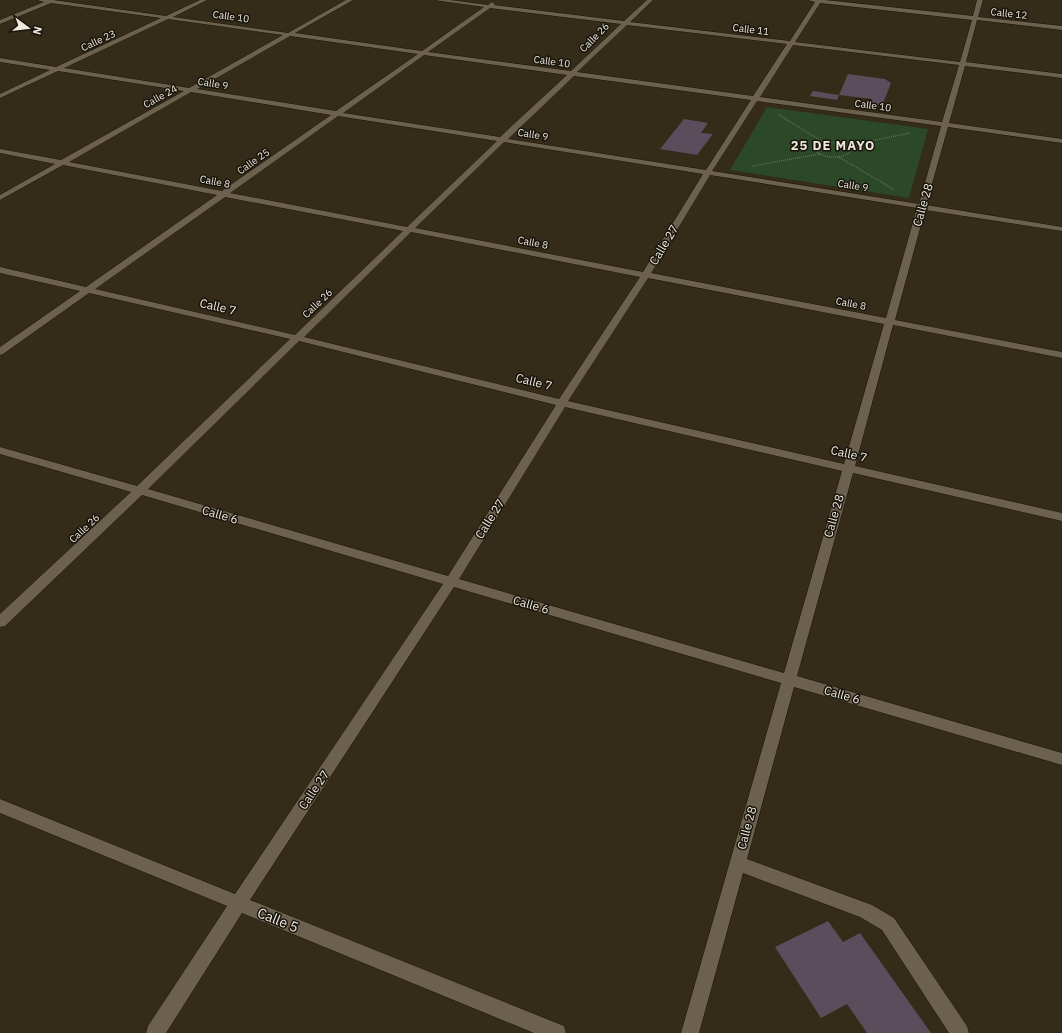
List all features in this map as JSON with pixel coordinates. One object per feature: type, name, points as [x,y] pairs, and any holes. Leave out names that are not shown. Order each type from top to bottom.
[{"type":"street","name":"Calle 10","points":[[40,0],[1062,141]]},
{"type":"street","name":"Calle 23","points":[[0,96],[204,0]]},
{"type":"street","name":"Calle 24","points":[[0,198],[350,0]]},
{"type":"street","name":"Calle 11","points":[[437,0],[1062,76]]},
{"type":"street","name":"Calle 25","points":[[0,352],[498,0]]},
{"type":"street","name":"Calle 26","points":[[0,622],[140,491],[503,139],[650,0]]},
{"type":"street","name":"Calle 12","points":[[816,0],[1062,28]]},
{"type":"street","name":"Calle 27","points":[[156,1033],[238,904],[451,582],[562,403],[646,274],[708,172],[792,43],[816,0]]},
{"type":"street","name":"Calle 28","points":[[690,1033],[980,0]]},
{"type":"street","points":[[0,22],[52,1]]},
{"type":"street","name":"Calle 9","points":[[0,60],[1062,229]]},
{"type":"street","name":"Calle 8","points":[[0,151],[1062,355]]},
{"type":"street","name":"Calle 7","points":[[0,270],[297,338],[562,403],[1062,517]]},
{"type":"street","name":"Calle 6","points":[[0,450],[789,679],[1062,760]]},
{"type":"street","name":"Calle 5","points":[[0,806],[557,1033]]},
{"type":"street","points":[[738,863],[866,911],[888,924],[960,1033]]},
{"type":"path","points":[[774,111],[823,142]]},
{"type":"path","points":[[820,154],[816,152],[813,147],[818,143],[835,143],[846,146],[913,132]]},
{"type":"path","points":[[839,157],[850,153],[850,150],[846,146]]},
{"type":"path","points":[[745,168],[820,154],[839,157],[896,191]]},
{"type":"green space","points":[[767,107],[928,129],[909,198],[730,170]]},
{"type":"building","points":[[848,74],[885,79],[891,83],[882,106],[870,104],[872,99],[839,95]]},
{"type":"building","points":[[813,91],[839,95],[837,100],[810,96]]},
{"type":"building","points":[[684,119],[708,123],[701,133],[713,134],[697,155],[660,149]]},
{"type":"building","points":[[828,921],[843,942],[860,933],[931,1033],[867,1033],[847,1004],[821,1018],[775,947]]},
{"type":"district","name":"25 DE MAYO","points":[[833,145]]}]
